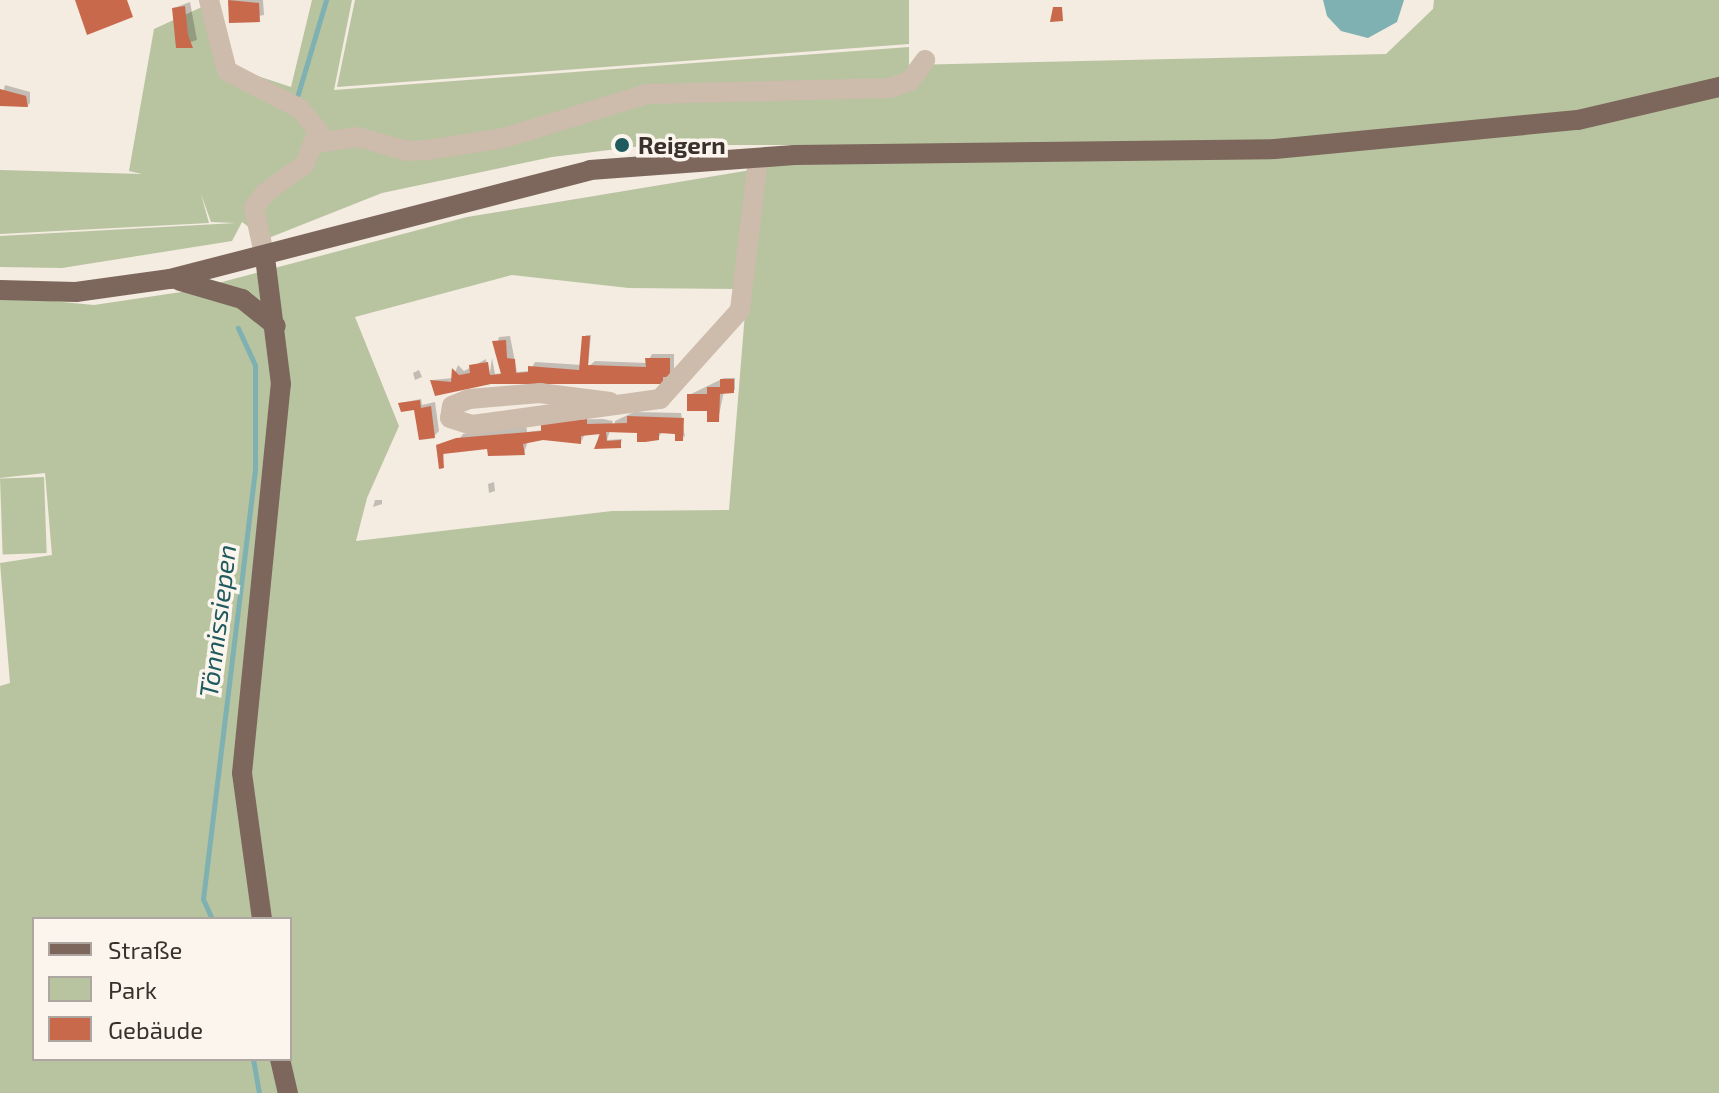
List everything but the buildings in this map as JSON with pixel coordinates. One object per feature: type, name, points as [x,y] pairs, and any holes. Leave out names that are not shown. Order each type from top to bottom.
[{"type":"main road","points":[[0,290],[76,292],[170,279],[265,258],[557,175],[758,158],[1275,149],[1578,120],[1719,87]]},
{"type":"main road","points":[[262,917],[242,757],[278,426],[276,326],[265,258]]},
{"type":"main road","points":[[170,279],[209,286],[242,299],[276,326]]},
{"type":"main road","points":[[280,1061],[288,1093]]},
{"type":"street","points":[[209,0],[227,71],[306,113],[318,131],[317,143],[305,164],[265,193],[254,208],[265,258]]},
{"type":"street","points":[[317,143],[348,136],[407,151],[441,149],[527,132],[647,94],[890,88],[910,81],[925,60]]},
{"type":"street","points":[[610,402],[472,425],[452,422],[449,410],[469,399],[529,393],[610,402],[637,405],[660,399],[736,317],[744,294],[758,158]]},
{"type":"green space","points":[[312,0],[352,0],[334,90],[909,47],[909,65],[1386,54],[1433,9],[1434,0],[1719,0],[1719,1093],[0,1093],[0,686],[10,683],[0,563],[52,555],[45,473],[0,478],[0,296],[94,305],[188,291],[467,217],[751,170],[738,289],[629,288],[512,275],[355,317],[399,426],[367,498],[356,541],[612,511],[729,510],[757,165],[1091,145],[650,145],[552,157],[382,193],[266,239],[242,222],[232,241],[62,268],[0,267],[0,236],[236,223],[211,222],[201,194],[209,223],[0,234],[0,170],[142,174],[129,171],[154,29],[204,6],[219,63],[291,87]]},
{"type":"green space","points":[[355,0],[909,0],[909,44],[337,87]]},
{"type":"green space","points":[[44,477],[47,553],[3,554],[0,479]]},
{"type":"water","points":[[1323,0],[1404,0],[1397,22],[1368,38],[1341,31],[1327,16]]},
{"type":"waterway","name":"Tönnissiepen","points":[[298,94],[326,0]]},
{"type":"waterway","name":"Tönnissiepen","points":[[211,917],[203,899],[255,468],[255,365],[238,328]]},
{"type":"waterway","name":"Tönnissiepen","points":[[253,1061],[259,1093]]},
{"type":"place","name":"Reigern","points":[[622,145]]}]
